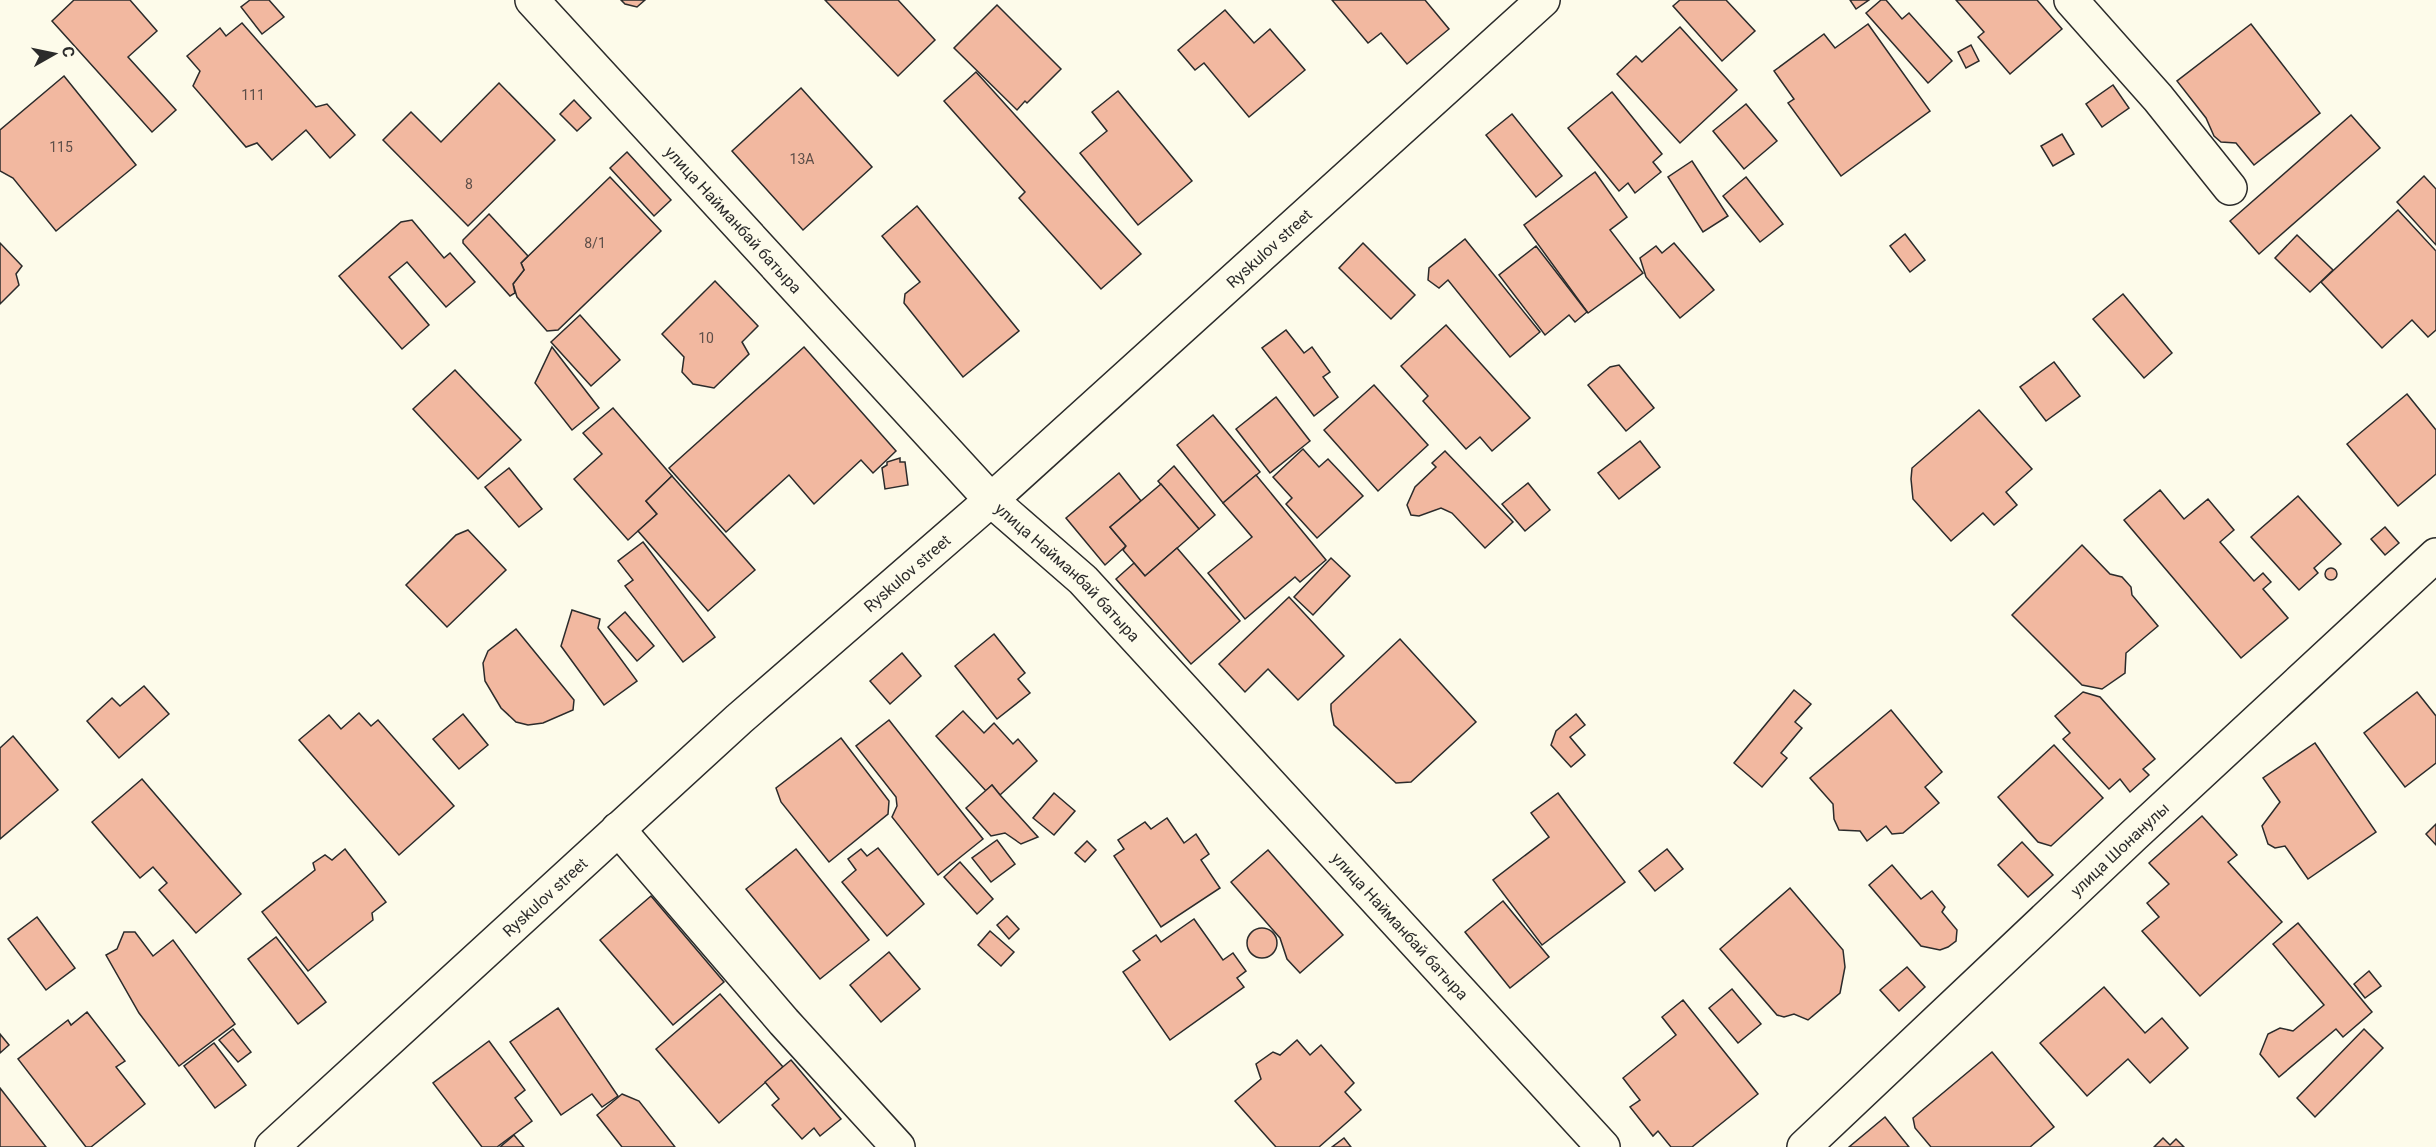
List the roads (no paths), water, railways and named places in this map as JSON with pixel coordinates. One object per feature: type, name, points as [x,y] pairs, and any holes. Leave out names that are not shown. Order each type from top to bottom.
[{"type":"street","name":"улица Найманбай батыра","points":[[532,0],[991,500],[1083,580],[1603,1147]]},
{"type":"street","name":"Ryskulov street","points":[[272,1147],[739,719],[991,500],[1543,0]]},
{"type":"street","points":[[2071,0],[2158,98],[2230,188]]},
{"type":"street","name":"улица Шонанулы","points":[[1804,1147],[2150,820],[2436,555]]},
{"type":"street","points":[[618,829],[784,1022],[898,1147]]}]
